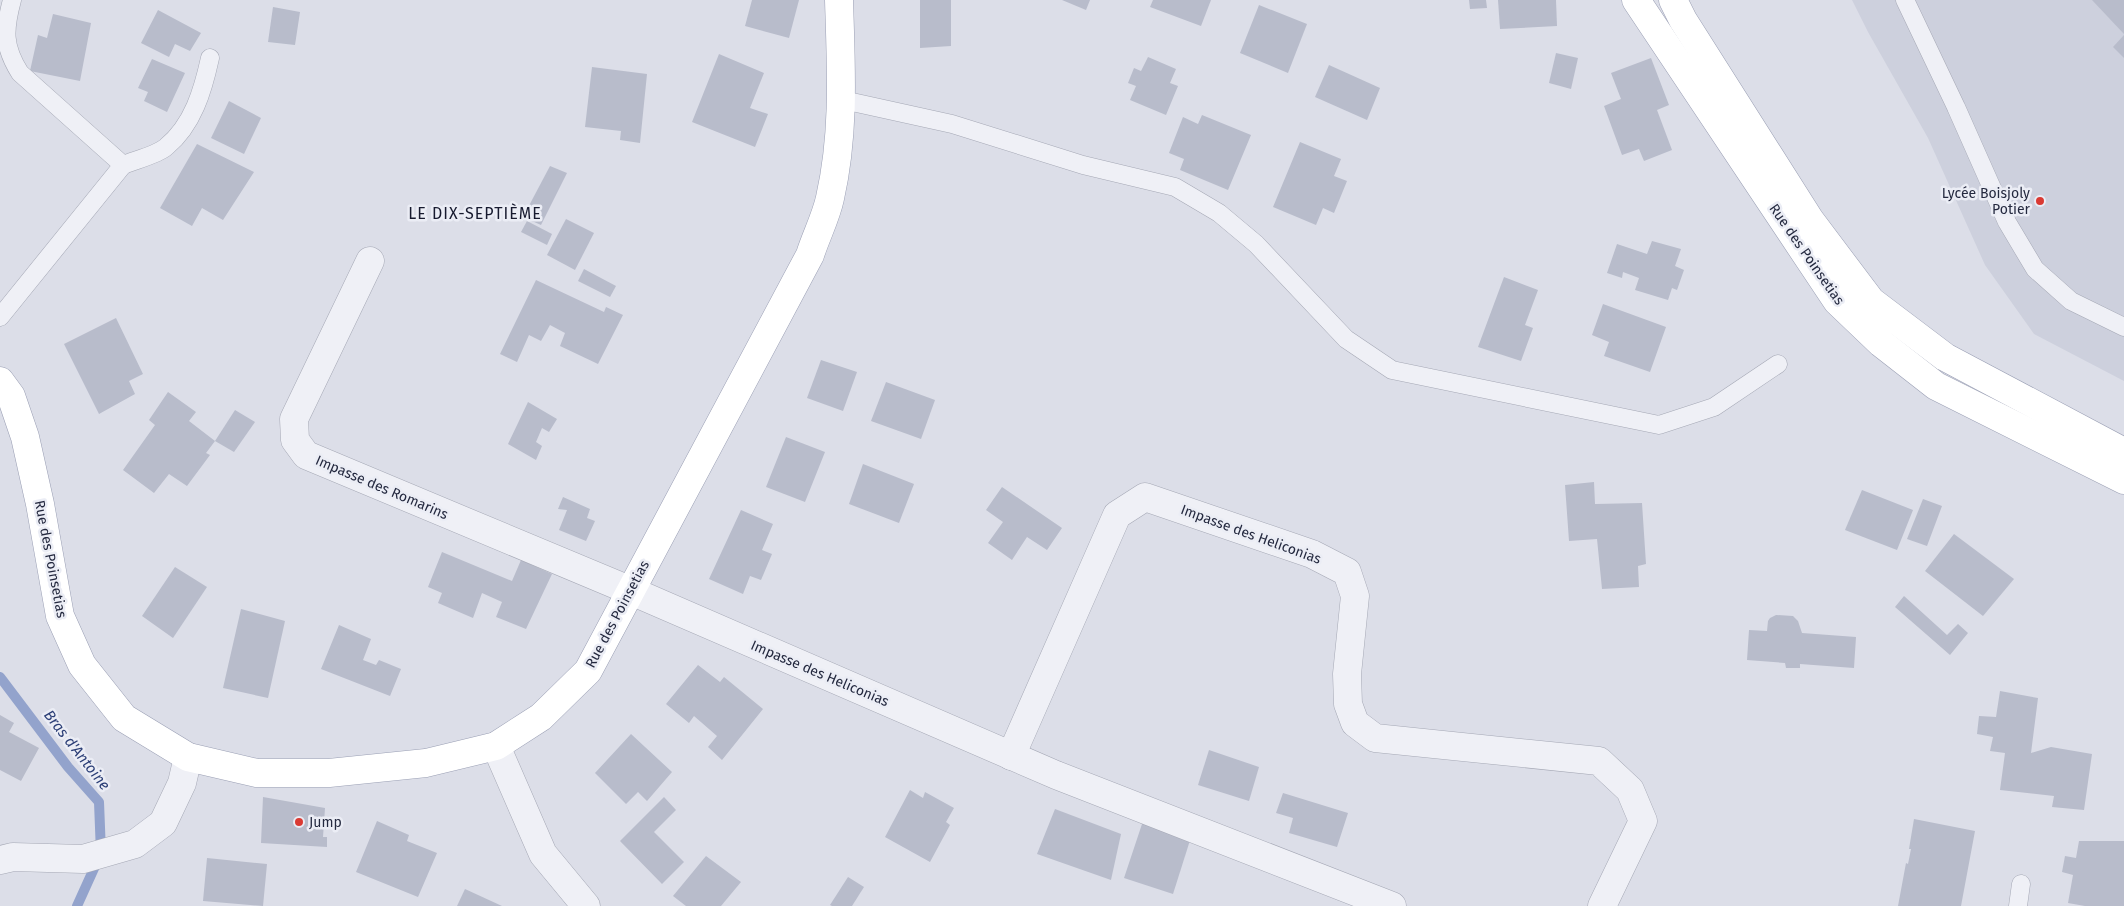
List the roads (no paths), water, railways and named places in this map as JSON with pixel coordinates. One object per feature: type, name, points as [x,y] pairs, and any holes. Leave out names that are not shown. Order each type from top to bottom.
[{"type":"main road","name":"Rue des Poinsetias","points":[[0,381],[11,396],[25,437],[40,504],[60,616],[82,665],[124,718],[188,757],[257,773],[329,773],[426,763],[496,746],[541,717],[588,671],[629,590],[810,255],[830,200],[840,146],[842,100],[839,0]]},
{"type":"main road","name":"Rue des Poinsetias","points":[[1636,0],[1837,301],[1881,343],[1936,386],[2124,480]]},
{"type":"main road","name":"Rue des Poinsetias","points":[[1673,0],[1683,20],[1810,220],[1871,301],[1945,356],[2124,452]]},
{"type":"street","name":"Impasse des Romarins","points":[[370,261],[294,419],[295,440],[306,455],[629,590]]},
{"type":"street","name":"Impasse des Heliconias","points":[[1011,756],[1117,516],[1144,497],[1312,554],[1347,572],[1355,596],[1346,674],[1348,704],[1355,723],[1375,738],[1599,761],[1630,790],[1643,821],[1602,906]]},
{"type":"street","name":"Impasse des Heliconias","points":[[629,590],[1066,779],[1392,906]]},
{"type":"street","points":[[496,746],[543,854],[586,906]]},
{"type":"street","points":[[0,859],[13,857],[84,859],[135,844],[163,823],[182,783],[188,757]]},
{"type":"lane","points":[[12,0],[5,26],[11,58],[20,73],[123,165]]},
{"type":"lane","points":[[1905,0],[1956,107],[2007,222],[2035,269],[2071,301],[2124,327]]},
{"type":"lane","points":[[0,318],[123,165],[166,148],[190,119],[205,84],[210,58]]},
{"type":"lane","points":[[842,100],[952,124],[1083,165],[1175,187],[1219,213],[1256,244],[1346,339],[1392,370],[1659,425],[1714,407],[1778,364]]},
{"type":"lane","points":[[2018,906],[2021,884]]},
{"type":"waterway","name":"Bras d'Antoine","points":[[0,677],[68,767],[99,802],[101,853],[77,906]]},
{"type":"place","name":"Lycée Boisjoly Potier","points":[[2040,201]]},
{"type":"place","name":"Jump","points":[[299,822]]},
{"type":"district","name":"LE DIX-SEPTIÈME","points":[[475,213]]}]
